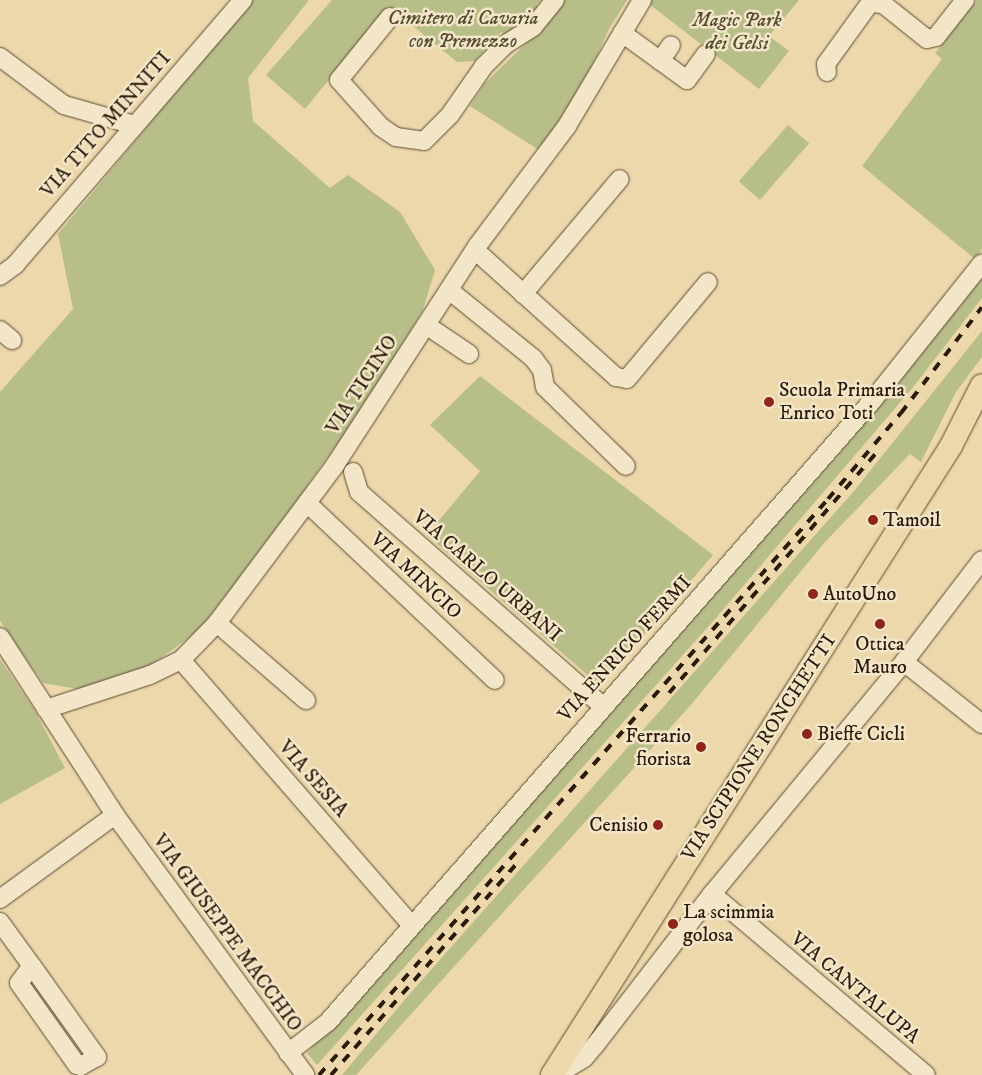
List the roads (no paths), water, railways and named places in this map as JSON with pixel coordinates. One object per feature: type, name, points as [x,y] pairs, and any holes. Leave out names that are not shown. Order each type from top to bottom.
[{"type":"main road","name":"VIA SCIPIONE RONCHETTI","points":[[552,1075],[780,726],[966,422],[982,385]]},
{"type":"main road","name":"VIA SCIPIONE RONCHETTI","points":[[966,422],[982,405]]},
{"type":"street","name":"VIA TITO MINNITI","points":[[0,276],[15,266],[243,0]]},
{"type":"street","points":[[390,17],[338,80],[381,127],[396,137],[424,141],[450,116],[484,66],[506,44],[533,27],[555,0]]},
{"type":"street","name":"VIA TICINO","points":[[46,709],[150,675],[181,660],[217,623],[307,503],[475,250],[567,126],[642,0]]},
{"type":"street","points":[[827,72],[826,64],[870,3],[883,4],[927,39],[936,36],[965,0]]},
{"type":"street","points":[[622,33],[687,80],[706,54]]},
{"type":"street","points":[[660,61],[671,45]]},
{"type":"street","points":[[0,57],[64,106],[134,125]]},
{"type":"street","points":[[523,294],[620,179]]},
{"type":"street","points":[[475,250],[616,377],[627,379],[708,282]]},
{"type":"street","name":"VIA ENRICO FERMI","points":[[288,1053],[328,1022],[602,706],[872,401],[982,262]]},
{"type":"street","points":[[448,290],[533,358],[542,370],[545,387],[626,466]]},
{"type":"street","points":[[426,325],[469,354]]},
{"type":"street","name":"VIA CARLO URBANI","points":[[353,472],[359,492],[602,706]]},
{"type":"street","name":"VIA MINCIO","points":[[307,503],[495,680]]},
{"type":"street","points":[[556,1075],[584,1058],[712,894],[904,662],[982,560]]},
{"type":"street","points":[[217,623],[306,700]]},
{"type":"street","name":"VIA GIUSEPPE MACCHIO","points":[[0,637],[115,815],[305,1075]]},
{"type":"street","name":"VIA SESIA","points":[[181,660],[412,926]]},
{"type":"street","points":[[904,662],[982,724]]},
{"type":"street","points":[[0,899],[115,815]]},
{"type":"street","name":"VIA CANTALUPA","points":[[712,894],[926,1075]]},
{"type":"street","points":[[0,922],[97,1057]]},
{"type":"railway","points":[[319,1075],[828,499],[901,413],[982,307]]},
{"type":"railway","points":[[669,693],[878,451]]},
{"type":"railway","points":[[331,1075],[521,859]]},
{"type":"place","name":"Scuola Primaria Enrico Toti","points":[[769,402]]},
{"type":"place","name":"Tamoil","points":[[873,520]]},
{"type":"place","name":"AutoUno","points":[[813,594]]},
{"type":"place","name":"Ottica Mauro","points":[[880,624]]},
{"type":"place","name":"Bieffe Cicli","points":[[807,734]]},
{"type":"place","name":"Ferrario fiorista","points":[[701,747]]},
{"type":"place","name":"Cenisio","points":[[658,825]]},
{"type":"place","name":"La scimmia golosa","points":[[673,924]]},
{"type":"park label","name":"Cimitero di Cavaria con Premezzo","points":[[463,30]]},
{"type":"park label","name":"Magic Park dei Gelsi","points":[[737,32]]}]
